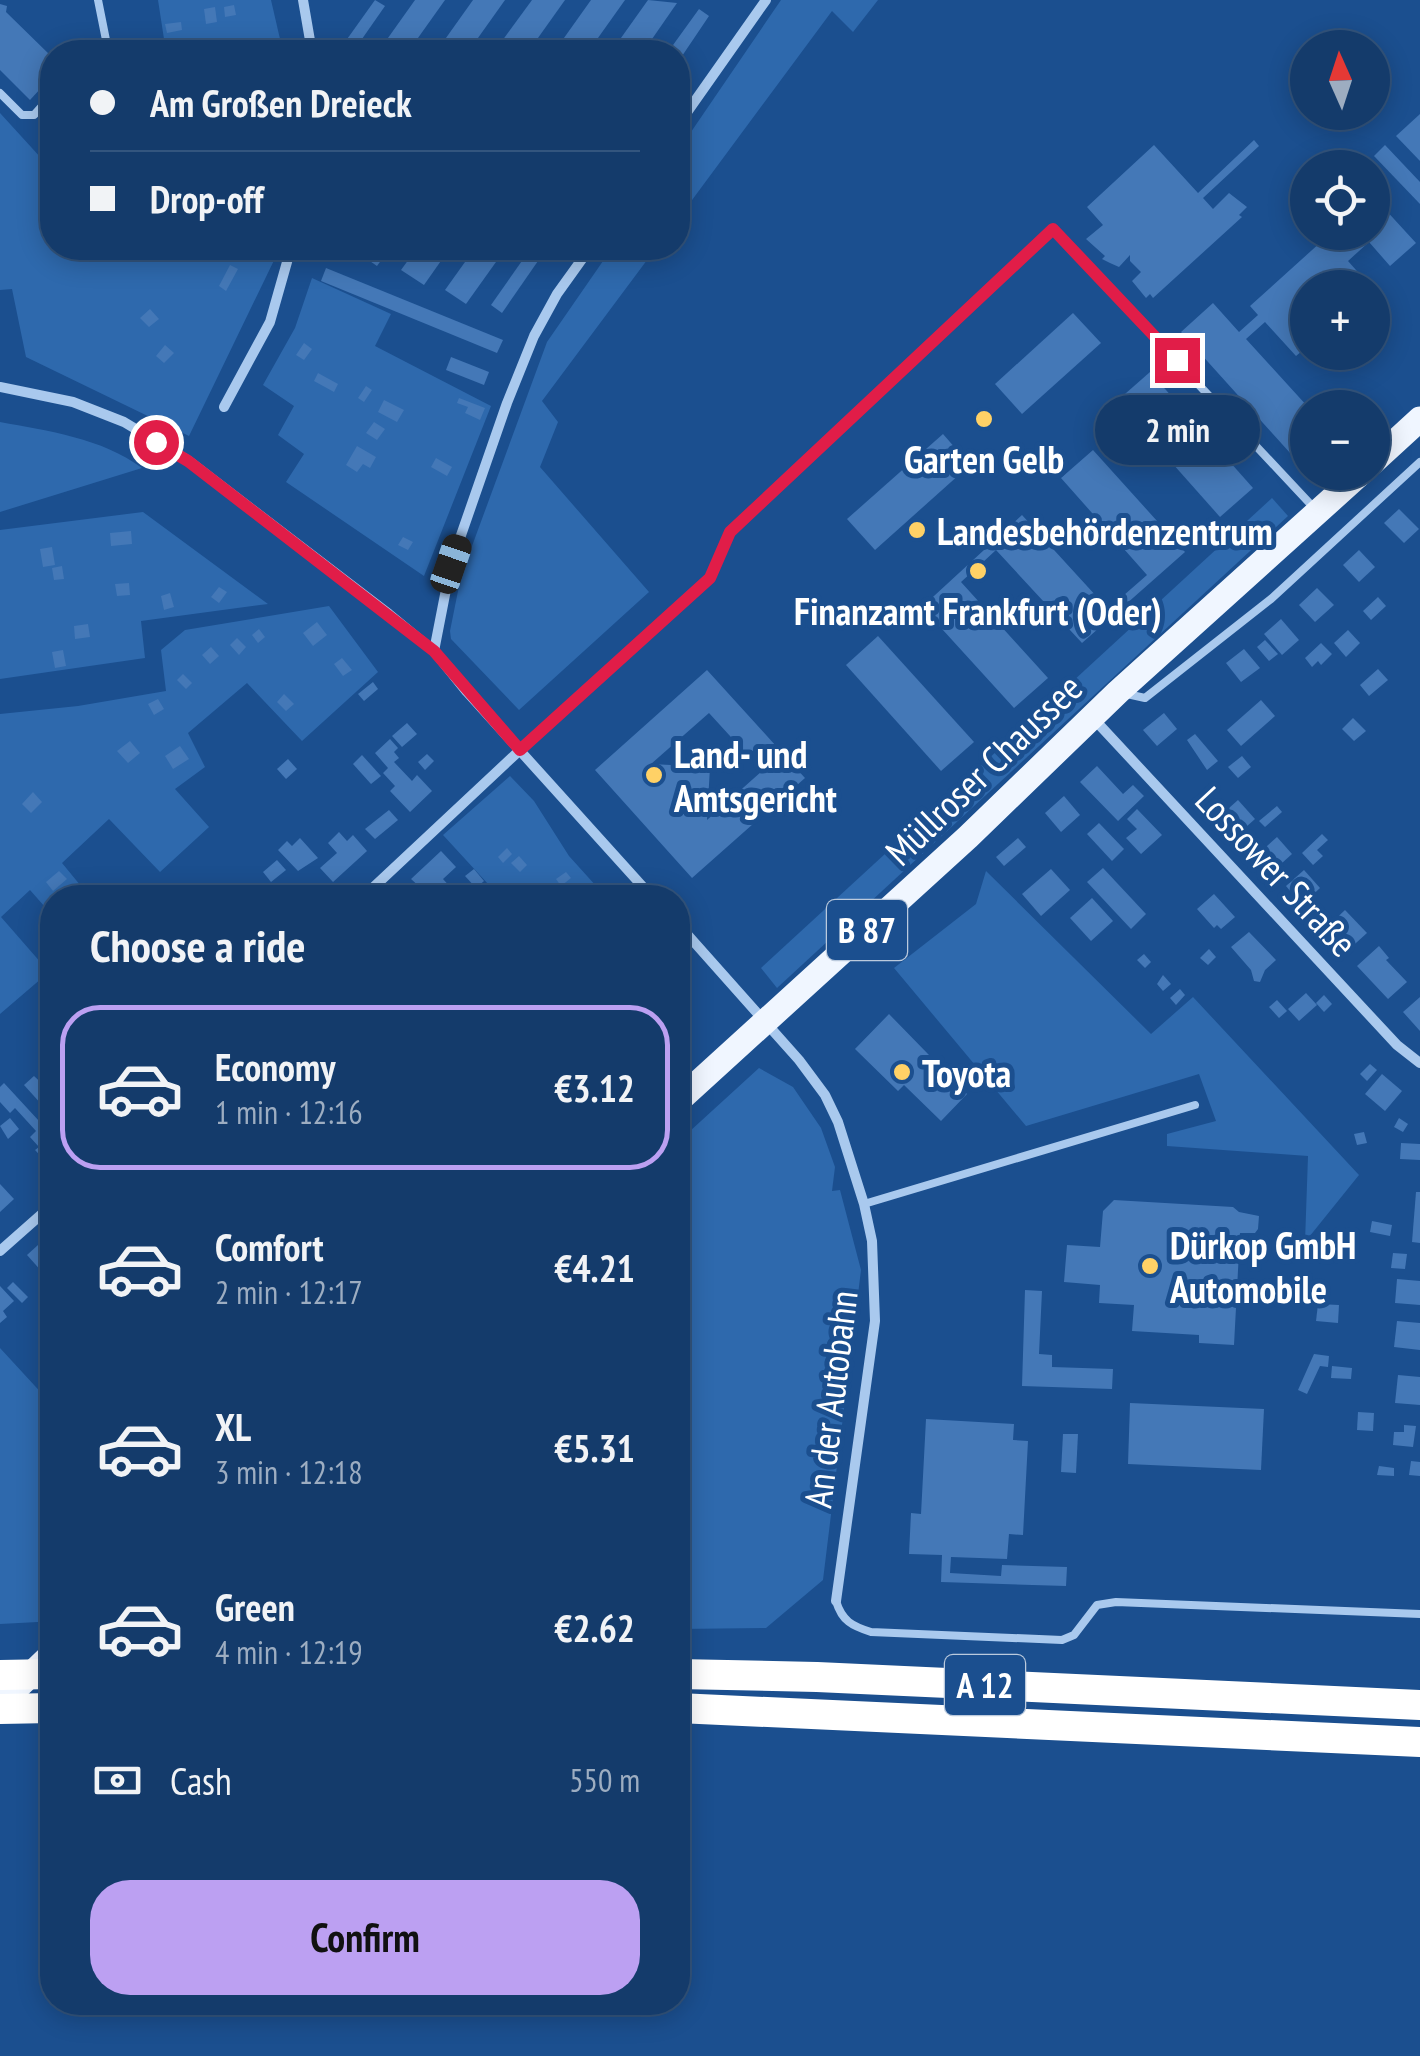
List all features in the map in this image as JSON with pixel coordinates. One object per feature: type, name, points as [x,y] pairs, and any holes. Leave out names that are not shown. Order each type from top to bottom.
[{"type":"highway","points":[[0,1674],[40,1674]]},
{"type":"highway","name":"A 12","points":[[690,1674],[1420,1705]]},
{"type":"highway","points":[[0,1706],[40,1708]]},
{"type":"highway","name":"A 12","points":[[690,1709],[1417,1743]]},
{"type":"main road","points":[[1390,446],[1420,419]]},
{"type":"main road","name":"Müllroser Chaussee","points":[[690,1089],[1342,490]]},
{"type":"main road","points":[[0,1706],[40,1666]]},
{"type":"street","points":[[303,0],[310,40]]},
{"type":"street","points":[[690,108],[766,0]]},
{"type":"street","points":[[224,407],[270,322],[288,260]]},
{"type":"street","points":[[434,651],[451,564],[507,403],[534,336],[581,260]]},
{"type":"street","points":[[0,387],[72,402],[124,422],[188,461],[434,651],[641,885]]},
{"type":"street","name":"Lossower Straße","points":[[1092,717],[1397,1045],[1420,1063]]},
{"type":"street","points":[[376,885],[520,750]]},
{"type":"street","name":"An der Autobahn","points":[[690,937],[825,1095],[864,1204],[872,1241],[875,1321],[836,1601]]},
{"type":"street","points":[[0,1251],[40,1216]]},
{"type":"lane","points":[[98,0],[106,40]]},
{"type":"lane","points":[[0,93],[22,115],[34,115],[40,108]]},
{"type":"lane","points":[[520,750],[710,578],[730,532],[1053,229],[1318,512]]},
{"type":"lane","name":"Müllroser Chaussee","points":[[1118,692],[1146,698],[1271,599],[1420,462]]},
{"type":"lane","points":[[864,1204],[1196,1105]]},
{"type":"lane","points":[[836,1601],[839,1613],[850,1626],[871,1632],[1062,1640],[1074,1635],[1097,1605],[1116,1602],[1420,1614]]},
{"type":"shaded area","points":[[158,0],[271,0],[280,40],[164,40]]},
{"type":"shaded area","points":[[781,0],[878,0],[853,32],[832,11],[690,203],[690,133]]},
{"type":"shaded area","points":[[0,113],[40,157],[40,260],[274,260],[189,436],[26,357],[12,289],[0,290]]},
{"type":"shaded area","points":[[604,260],[647,260],[542,401],[558,422],[540,467],[649,592],[519,710],[451,639],[450,631],[461,576],[547,342]]},
{"type":"shaded area","points":[[312,278],[391,314],[375,346],[491,406],[424,576],[286,482],[304,454],[278,435],[294,406],[263,385],[295,328]]},
{"type":"shaded area","points":[[0,422],[92,443],[142,468],[0,512]]},
{"type":"shaded area","points":[[1272,498],[1288,516],[777,988],[761,968]]},
{"type":"shaded area","points":[[143,512],[268,604],[141,621],[145,658],[0,679],[0,530]]},
{"type":"shaded area","points":[[329,606],[378,672],[302,741],[247,683],[188,733],[205,767],[175,789],[209,827],[160,872],[109,819],[62,863],[80,885],[40,885],[40,901],[30,890],[1,917],[40,962],[40,980],[0,1014],[0,714],[166,691],[161,650],[185,630]]},
{"type":"shaded area","points":[[510,776],[534,801],[569,856],[595,885],[489,885],[443,835]]},
{"type":"shaded area","points":[[986,871],[1151,1034],[1193,997],[1359,1175],[1305,1242],[1308,1156],[1167,1146],[1167,1134],[1216,1121],[1199,1074],[1026,1126],[894,968],[976,904]]},
{"type":"shaded area","points":[[759,1068],[793,1087],[821,1128],[835,1167],[832,1191],[840,1190],[861,1270],[823,1580],[766,1628],[690,1629],[690,1131]]},
{"type":"shaded area","points":[[0,1348],[40,1391],[40,1620],[0,1624]]},
{"type":"building","points":[[375,0],[385,6],[361,40],[346,40]]},
{"type":"building","points":[[415,0],[445,0],[417,40],[387,40]]},
{"type":"building","points":[[473,0],[505,0],[477,40],[445,40]]},
{"type":"building","points":[[532,0],[565,0],[537,40],[503,40]]},
{"type":"building","points":[[591,0],[625,0],[597,40],[563,40]]},
{"type":"building","points":[[648,0],[677,3],[651,40],[620,40]]},
{"type":"building","points":[[0,4],[7,6],[6,12],[40,45],[40,89],[30,100],[0,70]]},
{"type":"building","points":[[234,5],[236,15],[225,17],[224,7]]},
{"type":"building","points":[[215,7],[217,22],[206,24],[204,9]]},
{"type":"building","points":[[699,9],[709,16],[690,44],[690,40],[677,40]]},
{"type":"building","points":[[181,22],[182,30],[167,33],[165,24]]},
{"type":"building","points":[[1420,114],[1420,161],[1396,136]]},
{"type":"building","points":[[1254,140],[1259,146],[1203,198],[1213,209],[1229,193],[1247,207],[1239,215],[1242,217],[1153,298],[1150,294],[1146,298],[1132,281],[1141,272],[1130,261],[1130,255],[1119,267],[1102,259],[1105,256],[1086,239],[1103,225],[1087,207],[1154,145],[1198,193]]},
{"type":"building","points":[[1390,150],[1420,182],[1420,204],[1390,173]]},
{"type":"building","points":[[1390,215],[1416,243],[1390,266],[1376,250],[1390,250]]},
{"type":"building","points":[[1312,250],[1360,250],[1348,261],[1356,270],[1290,270],[1290,349],[1265,322],[1246,339],[1292,390],[1290,453],[1181,332],[1213,303],[1239,332],[1258,315],[1250,306]]},
{"type":"building","points":[[408,260],[442,260],[424,285],[401,270]]},
{"type":"building","points":[[466,260],[497,260],[466,304],[445,290]]},
{"type":"building","points":[[523,260],[539,260],[502,313],[491,305]]},
{"type":"building","points":[[230,265],[238,269],[226,291],[219,286]]},
{"type":"building","points":[[326,268],[503,340],[497,353],[321,281]]},
{"type":"building","points":[[150,309],[159,319],[149,327],[140,318]]},
{"type":"building","points":[[1073,313],[1101,343],[1022,414],[995,384]]},
{"type":"building","points":[[304,343],[312,349],[304,360],[296,355]]},
{"type":"building","points":[[165,345],[174,353],[164,363],[156,356]]},
{"type":"building","points":[[451,357],[489,372],[484,385],[446,370]]},
{"type":"building","points":[[1150,372],[1253,488],[1220,517],[1117,401]]},
{"type":"building","points":[[318,373],[338,384],[334,392],[314,381]]},
{"type":"building","points":[[366,386],[372,390],[364,402],[358,398]]},
{"type":"building","points":[[459,398],[485,408],[480,420],[465,413],[468,407],[457,403]]},
{"type":"building","points":[[384,400],[404,410],[397,422],[378,412]]},
{"type":"building","points":[[374,422],[385,429],[377,440],[366,433]]},
{"type":"building","points":[[943,434],[970,465],[875,550],[847,519]]},
{"type":"building","points":[[357,446],[376,457],[370,468],[363,464],[357,472],[346,465]]},
{"type":"building","points":[[1093,450],[1185,552],[1082,643],[996,550],[982,563],[989,571],[979,580],[972,572],[961,582],[1048,678],[1014,708],[922,607],[1022,515],[1108,609],[1147,575],[1061,478]]},
{"type":"building","points":[[436,458],[452,467],[447,476],[431,467]]},
{"type":"building","points":[[1399,509],[1419,529],[1404,543],[1384,523]]},
{"type":"building","points":[[131,531],[132,544],[111,546],[110,533]]},
{"type":"building","points":[[403,537],[413,542],[408,550],[398,545]]},
{"type":"building","points":[[52,547],[55,565],[43,567],[40,549]]},
{"type":"building","points":[[1359,550],[1375,567],[1359,582],[1343,565]]},
{"type":"building","points":[[62,566],[64,579],[54,580],[52,568]]},
{"type":"building","points":[[129,583],[130,595],[117,596],[115,584]]},
{"type":"building","points":[[219,587],[227,592],[219,603],[211,597]]},
{"type":"building","points":[[1317,588],[1334,605],[1315,622],[1299,605]]},
{"type":"building","points":[[170,593],[174,607],[164,610],[161,596]]},
{"type":"building","points":[[1378,597],[1386,606],[1371,620],[1363,611]]},
{"type":"building","points":[[1281,619],[1299,640],[1282,655],[1264,634]]},
{"type":"building","points":[[317,622],[327,635],[313,646],[303,633]]},
{"type":"building","points":[[88,624],[90,637],[75,639],[74,626]]},
{"type":"building","points":[[259,629],[265,637],[258,643],[252,635]]},
{"type":"building","points":[[1348,630],[1360,643],[1346,657],[1334,643]]},
{"type":"building","points":[[878,636],[974,742],[941,771],[846,665]]},
{"type":"building","points":[[237,638],[246,647],[239,655],[230,645]]},
{"type":"building","points":[[1265,640],[1278,654],[1269,661],[1257,647]]},
{"type":"building","points":[[1321,643],[1332,654],[1321,665],[1318,661],[1312,667],[1305,658]]},
{"type":"building","points":[[211,647],[219,656],[210,664],[202,655]]},
{"type":"building","points":[[1244,649],[1260,668],[1241,682],[1226,663]]},
{"type":"building","points":[[63,650],[66,666],[55,668],[52,652]]},
{"type":"building","points":[[342,658],[352,670],[343,676],[334,664]]},
{"type":"building","points":[[1378,669],[1388,680],[1369,696],[1360,685]]},
{"type":"building","name":"Land- und Amtsgericht","points":[[707,670],[805,778],[692,878],[595,770]],"holes":[[[709,713],[762,771],[707,820],[710,767],[651,764]]]},
{"type":"building","points":[[183,674],[192,683],[186,689],[177,680]]},
{"type":"building","points":[[373,682],[378,689],[364,701],[358,694]]},
{"type":"building","points":[[284,694],[294,704],[286,711],[277,702]]},
{"type":"building","points":[[158,699],[164,709],[154,715],[148,704]]},
{"type":"building","points":[[1261,700],[1275,716],[1241,746],[1227,730]]},
{"type":"building","points":[[1164,713],[1177,729],[1157,746],[1143,730]]},
{"type":"building","points":[[1353,718],[1366,731],[1354,741],[1342,729]]},
{"type":"building","points":[[407,723],[417,734],[402,747],[392,736]]},
{"type":"building","points":[[1195,734],[1218,761],[1207,770],[1187,740]]},
{"type":"building","points":[[390,739],[398,748],[394,752],[399,758],[394,762],[412,781],[417,775],[432,791],[410,812],[390,791],[395,786],[383,773],[388,768],[375,753]]},
{"type":"building","points":[[130,741],[140,753],[128,763],[117,751]]},
{"type":"building","points":[[180,746],[189,759],[173,769],[165,756]]},
{"type":"building","points":[[427,754],[434,761],[425,770],[418,762]]},
{"type":"building","points":[[362,755],[381,776],[371,784],[353,764]]},
{"type":"building","points":[[1242,756],[1251,767],[1238,778],[1228,767]]},
{"type":"building","points":[[288,759],[297,769],[286,779],[277,769]]},
{"type":"building","points":[[1097,766],[1123,794],[1133,785],[1144,796],[1118,821],[1080,782]]},
{"type":"building","points":[[33,792],[42,802],[31,813],[22,804]]},
{"type":"building","points":[[1064,796],[1080,815],[1061,832],[1045,813]]},
{"type":"building","points":[[1238,800],[1255,819],[1237,835],[1220,816]]},
{"type":"building","points":[[1277,806],[1282,812],[1265,827],[1259,821]]},
{"type":"building","points":[[1137,809],[1162,835],[1141,854],[1126,838],[1137,829],[1127,819]]},
{"type":"building","points":[[389,810],[398,820],[375,839],[365,829]]},
{"type":"building","points":[[1099,823],[1124,849],[1112,861],[1087,834]]},
{"type":"building","points":[[339,832],[347,841],[353,835],[367,851],[333,882],[320,868],[337,853],[328,843]]},
{"type":"building","points":[[1322,834],[1328,840],[1317,850],[1323,856],[1313,865],[1302,853]]},
{"type":"building","points":[[1277,837],[1292,854],[1272,872],[1257,855]]},
{"type":"building","points":[[300,838],[318,858],[298,871],[278,850],[287,841],[292,846]]},
{"type":"building","points":[[1018,838],[1026,847],[1004,866],[996,857]]},
{"type":"building","points":[[507,848],[512,854],[503,863],[498,857]]},
{"type":"building","points":[[441,851],[456,867],[443,879],[448,885],[418,885],[411,879]]},
{"type":"building","points":[[519,856],[527,865],[520,872],[511,863]]},
{"type":"building","points":[[277,860],[286,870],[271,882],[263,872]]},
{"type":"building","points":[[1103,868],[1146,914],[1131,929],[1087,882]]},
{"type":"building","points":[[474,869],[484,881],[473,885],[465,876]]},
{"type":"building","points":[[1051,869],[1070,890],[1041,916],[1022,894]]},
{"type":"building","points":[[1304,870],[1320,888],[1302,905],[1286,886]]},
{"type":"building","points":[[59,871],[67,879],[60,885],[46,882]]},
{"type":"building","points":[[566,872],[571,878],[562,885],[556,879]]},
{"type":"building","points":[[1214,894],[1235,917],[1221,929],[1217,925],[1214,928],[1197,909]]},
{"type":"building","points":[[1092,898],[1113,921],[1091,941],[1070,918]]},
{"type":"building","points":[[1345,910],[1367,933],[1346,952],[1325,929]]},
{"type":"building","points":[[1249,932],[1276,960],[1265,970],[1260,982],[1254,981],[1251,970],[1231,947]]},
{"type":"building","points":[[1379,946],[1389,958],[1386,960],[1407,982],[1388,999],[1357,966]]},
{"type":"building","points":[[1209,949],[1216,957],[1208,965],[1200,958]]},
{"type":"building","points":[[1144,954],[1151,962],[1145,968],[1137,960]]},
{"type":"building","points":[[1163,975],[1171,984],[1163,991],[1157,984]]},
{"type":"building","points":[[1180,989],[1185,995],[1176,1005],[1170,998]]},
{"type":"building","points":[[1306,993],[1317,1005],[1299,1021],[1288,1009]]},
{"type":"building","points":[[1324,995],[1332,1004],[1324,1012],[1316,1003]]},
{"type":"building","points":[[1420,997],[1420,1031],[1403,1012]]},
{"type":"building","points":[[1277,1000],[1287,1011],[1279,1018],[1269,1007]]},
{"type":"building","points":[[889,1014],[967,1094],[941,1121],[904,1085],[898,1091],[855,1049]]},
{"type":"building","points":[[1370,1064],[1377,1070],[1367,1081],[1360,1074]]},
{"type":"building","points":[[1382,1074],[1402,1091],[1385,1111],[1365,1094]]},
{"type":"building","points":[[34,1076],[40,1082],[40,1103],[24,1085]]},
{"type":"building","points":[[4,1083],[40,1122],[40,1155],[35,1150],[39,1147],[30,1137],[36,1131],[15,1108],[10,1113],[0,1102],[0,1087]]},
{"type":"building","points":[[10,1118],[19,1129],[8,1139],[0,1126]]},
{"type":"building","points":[[1399,1118],[1408,1124],[1403,1132],[1394,1127]]},
{"type":"building","points":[[1364,1132],[1367,1143],[1357,1145],[1354,1134]]},
{"type":"building","points":[[1401,1143],[1420,1144],[1420,1160],[1400,1159]]},
{"type":"building","points":[[0,1184],[14,1199],[0,1212]]},
{"type":"building","points":[[1416,1192],[1420,1192],[1420,1243],[1412,1242]]},
{"type":"building","points":[[1114,1200],[1233,1207],[1259,1216],[1255,1233],[1240,1233],[1234,1345],[1199,1343],[1199,1335],[1132,1331],[1134,1305],[1099,1303],[1100,1285],[1064,1282],[1067,1245],[1100,1247],[1103,1211]]},
{"type":"building","points":[[1372,1221],[1392,1225],[1390,1236],[1370,1232]]},
{"type":"building","points":[[40,1243],[40,1270],[27,1255]]},
{"type":"building","points":[[1393,1253],[1407,1254],[1405,1269],[1391,1268]]},
{"type":"building","points":[[1397,1279],[1420,1281],[1420,1305],[1395,1303]]},
{"type":"building","points":[[13,1282],[28,1297],[22,1303],[7,1288]]},
{"type":"building","points":[[0,1286],[14,1301],[3,1311],[7,1317],[0,1323]]},
{"type":"building","points":[[1025,1290],[1042,1291],[1039,1354],[1052,1355],[1052,1367],[1113,1369],[1112,1389],[1022,1386]]},
{"type":"building","points":[[1318,1304],[1339,1305],[1338,1323],[1316,1321]]},
{"type":"building","points":[[1397,1321],[1420,1323],[1420,1350],[1394,1347]]},
{"type":"building","points":[[1314,1354],[1329,1356],[1328,1367],[1320,1366],[1307,1394],[1298,1390]]},
{"type":"building","points":[[1332,1366],[1352,1368],[1351,1379],[1331,1378]]},
{"type":"building","points":[[1398,1375],[1420,1377],[1420,1405],[1395,1403]]},
{"type":"building","points":[[1130,1403],[1264,1409],[1261,1470],[1128,1464]]},
{"type":"building","points":[[1358,1412],[1374,1413],[1373,1431],[1357,1430]]},
{"type":"building","points":[[926,1419],[1014,1424],[1013,1440],[1028,1441],[1023,1535],[1009,1534],[1007,1559],[951,1557],[950,1573],[1001,1576],[1002,1565],[1067,1567],[1066,1586],[941,1582],[942,1555],[909,1554],[911,1513],[921,1514]]},
{"type":"building","points":[[1404,1425],[1416,1426],[1413,1447],[1393,1445],[1394,1432],[1404,1432]]},
{"type":"building","points":[[1063,1434],[1078,1434],[1076,1473],[1061,1472]]},
{"type":"building","points":[[1411,1461],[1420,1462],[1420,1476],[1409,1475]]},
{"type":"building","points":[[1379,1466],[1394,1468],[1394,1476],[1377,1475]]},
{"type":"place","name":"Garten Gelb","points":[[984,419]]},
{"type":"place","name":"Landesbehördenzentrum","points":[[917,530]]},
{"type":"place","name":"Finanzamt Frankfurt (Oder)","points":[[978,571]]},
{"type":"place","name":"Land- und Amtsgericht","points":[[654,775]]},
{"type":"place","name":"Toyota","points":[[902,1072]]},
{"type":"place","name":"Dürkop GmbH Automobile","points":[[1150,1266]]},
{"type":"route","points":[[156,442],[188,461],[434,651],[520,750],[710,578],[730,532],[1053,229],[1177,360]]}]
